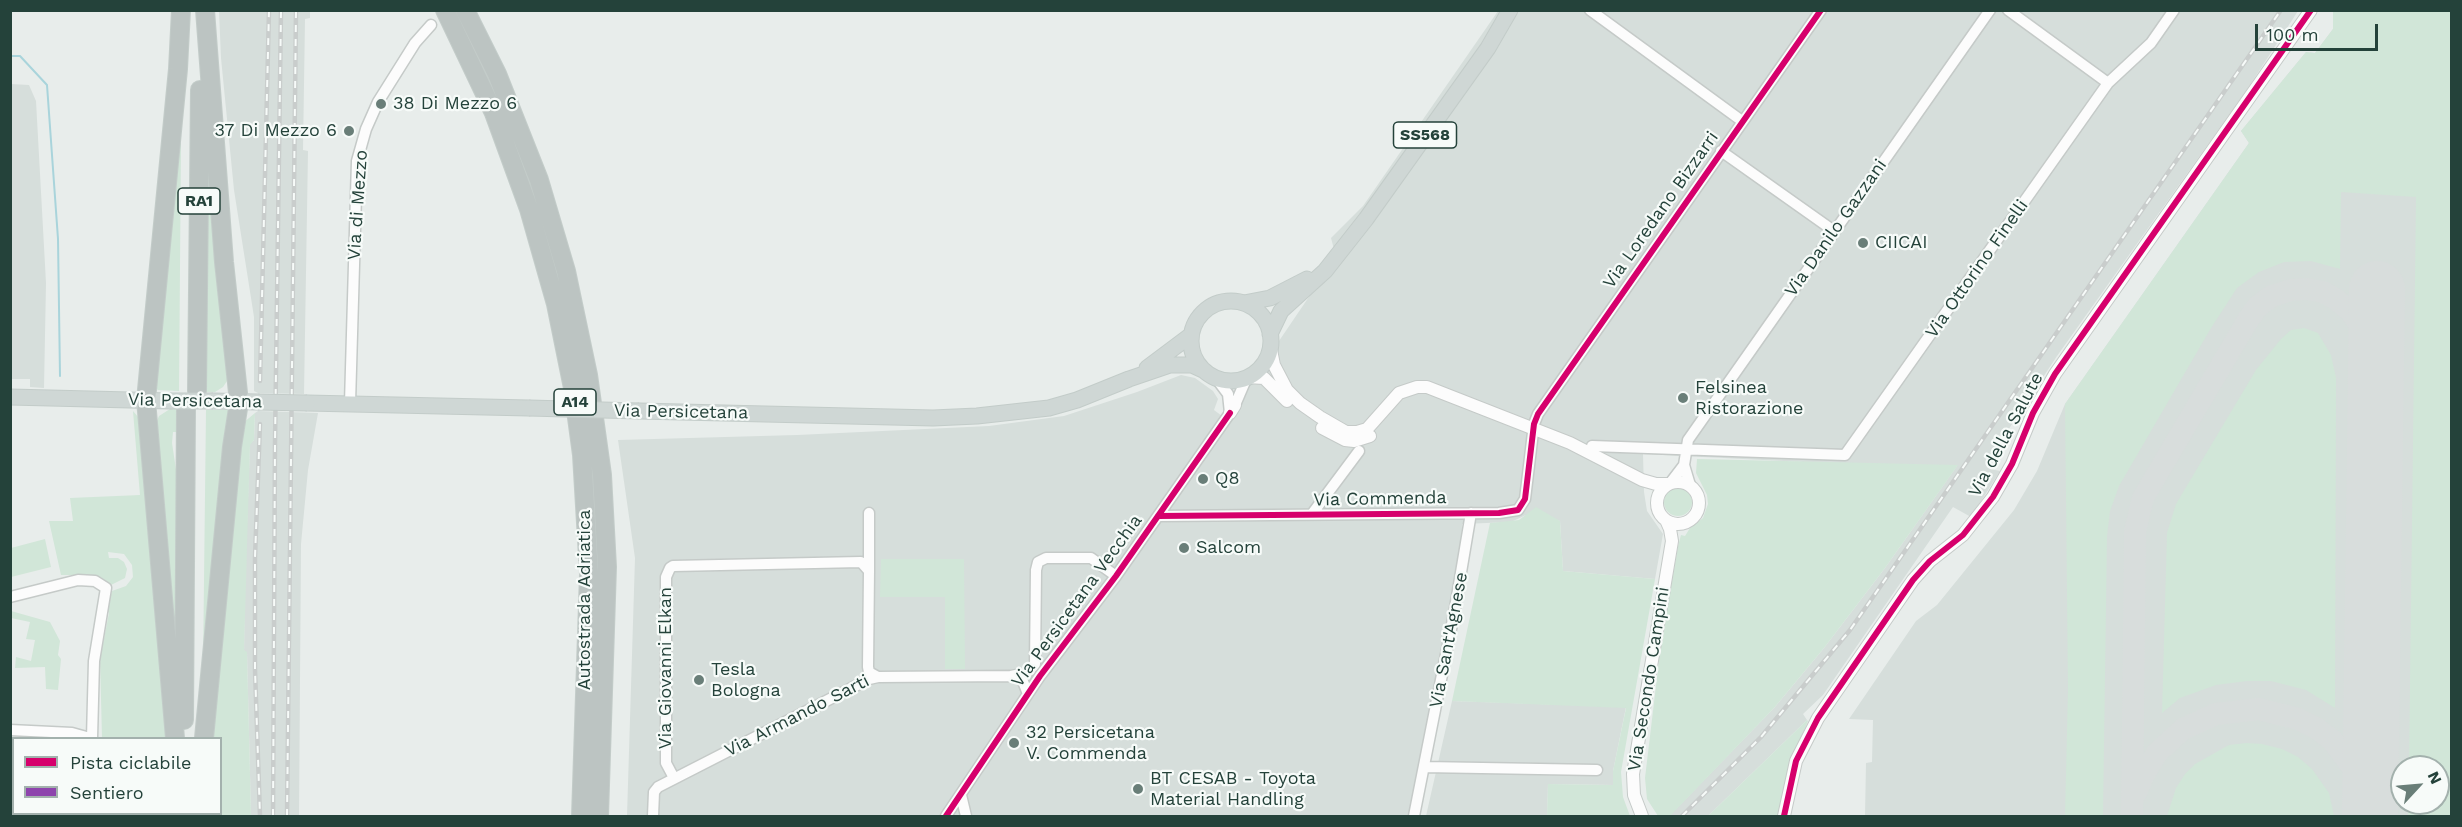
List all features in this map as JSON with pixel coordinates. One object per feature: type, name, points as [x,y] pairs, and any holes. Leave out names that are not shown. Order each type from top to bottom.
[{"type":"highway","points":[[175,737],[146,400],[178,69],[181,10]]},
{"type":"highway","name":"RA1","points":[[184,737],[196,401],[186,10]]},
{"type":"highway","name":"RA1","points":[[195,737],[200,10]]},
{"type":"highway","points":[[204,737],[238,402],[224,262],[205,10]]},
{"type":"highway","name":"Autostrada Adriatica","points":[[445,10],[494,113],[529,209],[556,304],[573,388],[582,455],[589,574],[581,816]]},
{"type":"highway","name":"Autostrada Adriatica","points":[[465,10],[497,74],[539,180],[566,271],[588,375],[602,475],[607,567],[599,816]]},
{"type":"main road","name":"SS568","points":[[1270,339],[1281,310],[1314,283],[1366,219],[1488,48],[1510,10]]},
{"type":"main road","name":"SS568","points":[[1244,303],[1257,302],[1285,291],[1308,278],[1336,257]]},
{"type":"main road","points":[[1225,301],[1244,303],[1263,318],[1270,339],[1263,364],[1247,377],[1232,381],[1210,374],[1193,355],[1191,335],[1198,318],[1213,305],[1225,301]]},
{"type":"main road","name":"Via Persicetana","points":[[1129,379],[1191,335]]},
{"type":"main road","name":"Via Persicetana","points":[[10,397],[933,418],[1049,408],[1077,400],[1161,368],[1181,364],[1192,365],[1210,374]]},
{"type":"street","points":[[1590,10],[1742,121]]},
{"type":"street","name":"Via Loredano Bizzarri","points":[[1534,430],[1538,414],[1720,151],[1821,10]]},
{"type":"street","name":"Via Danilo Gazzani","points":[[1686,448],[1693,433],[1990,10]]},
{"type":"street","points":[[2008,10],[2108,82]]},
{"type":"street","name":"Via Ottorino Finelli","points":[[1686,448],[1845,455],[2108,82],[2151,43],[2174,10]]},
{"type":"street","name":"Via della Salute","points":[[1784,816],[1799,754],[1818,718],[1912,580],[1963,535],[1993,497],[2012,464],[2036,406],[2055,374],[2312,10]]},
{"type":"street","name":"Via di Mezzo","points":[[350,403],[357,161],[366,129],[378,102],[415,44],[431,25]]},
{"type":"street","points":[[1720,151],[1834,231]]},
{"type":"street","points":[[1270,339],[1274,365],[1287,390],[1307,408],[1346,432],[1367,429],[1395,396],[1417,387],[1436,389],[1596,455],[1641,480],[1652,490],[1661,515],[1666,520],[1677,524],[1689,521]]},
{"type":"street","points":[[1210,374],[1228,394],[1232,409]]},
{"type":"street","points":[[1247,377],[1264,378],[1290,403],[1323,428],[1344,440],[1360,440],[1374,433],[1395,407],[1403,400],[1414,396],[1430,395],[1495,415]]},
{"type":"street","name":"Via Persicetana Vecchia","points":[[946,816],[1040,676],[1116,576],[1232,409],[1247,377]]},
{"type":"street","name":"Via Commenda","points":[[1158,516],[1512,512],[1523,505],[1534,430]]},
{"type":"street","points":[[1592,446],[1686,448],[1684,465],[1690,484],[1700,499],[1698,512],[1678,530],[1672,541]]},
{"type":"street","name":"Via Commenda","points":[[1312,514],[1359,451]]},
{"type":"street","points":[[1657,503],[1660,492],[1684,465]]},
{"type":"street","points":[[1641,480],[1656,484],[1680,481],[1690,484]]},
{"type":"street","points":[[869,513],[868,668],[869,672],[878,677]]},
{"type":"street","name":"Via Sant'Agnese","points":[[1414,816],[1472,513]]},
{"type":"street","name":"Via Secondo Campini","points":[[1642,816],[1634,795],[1633,774],[1672,541],[1666,520]]},
{"type":"street","points":[[869,538],[867,552],[861,562],[869,571]]},
{"type":"street","points":[[1026,674],[1035,664],[1038,562],[1046,558],[1091,558],[1116,576]]},
{"type":"street","name":"Via Giovanni Elkan","points":[[674,778],[666,763],[666,577],[670,568],[708,564],[861,562]]},
{"type":"street","points":[[10,597],[78,580],[94,581],[103,584],[106,588],[94,661],[91,737]]},
{"type":"street","name":"Via Armando Sarti","points":[[653,816],[654,792],[658,787],[864,681],[878,677],[1026,674],[1040,676]]},
{"type":"street","points":[[1011,676],[1022,679],[1028,694]]},
{"type":"street","points":[[10,730],[75,728],[93,723]]},
{"type":"street","points":[[42,730],[87,737]]},
{"type":"street","points":[[1424,766],[1597,770]]},
{"type":"street","points":[[961,795],[966,816]]},
{"type":"shaded area","points":[[219,11],[310,11],[310,18],[305,19],[303,150],[308,151],[304,394],[254,391],[254,317],[234,190],[221,58]]},
{"type":"shaded area","points":[[1498,11],[2298,11],[2246,91],[2057,356],[1991,456],[1990,469],[2000,471],[1971,517],[1953,507],[1823,695],[1803,714],[1807,720],[1708,816],[1669,816],[1774,708],[1824,648],[1885,568],[1957,466],[1864,465],[1643,454],[1647,511],[1663,534],[1655,579],[1563,571],[1560,521],[1526,515],[1511,522],[1462,524],[1461,556],[1408,816],[627,816],[635,558],[618,440],[989,426],[1064,416],[1181,375],[1195,378],[1213,391],[1218,399],[1214,410],[1226,419],[1336,257],[1331,238],[1363,206]]},
{"type":"shaded area","points":[[2333,11],[2451,11],[2451,816],[1865,816],[1866,763],[1872,762],[1873,720],[1849,719],[1916,621],[1937,605],[2014,510],[2037,471],[2065,404],[2249,143],[2241,131],[2306,52],[2315,53],[2333,29]]},
{"type":"shaded area","points":[[11,84],[29,85],[36,101],[46,283],[44,388],[30,387],[30,379],[11,379]]},
{"type":"shaded area","points":[[258,411],[318,413],[308,470],[301,544],[299,816],[251,816],[247,653],[244,651],[245,578],[250,444],[254,440],[255,413]]},
{"type":"shaded area","points":[[1452,701],[1626,707],[1613,771],[1613,785],[1548,784],[1547,816],[1426,816]]},
{"type":"green space","points":[[2333,11],[2451,11],[2451,816],[2408,816],[2450,815],[2450,755],[2409,755],[2416,197],[2341,192],[2340,269],[2311,261],[2284,262],[2259,272],[2237,288],[2211,328],[2119,486],[2110,511],[2107,536],[2103,816],[2065,816],[2068,689],[2065,404],[2249,143],[2241,131],[2306,52],[2315,53],[2333,29]]},
{"type":"green space","points":[[177,143],[181,143],[179,391],[156,389]]},
{"type":"green space","points":[[208,143],[229,378],[223,387],[215,392],[206,392]]},
{"type":"green space","points":[[2304,328],[2318,333],[2331,355],[2336,378],[2335,708],[2306,690],[2271,681],[2247,681],[2216,685],[2180,698],[2162,713],[2167,533],[2176,504],[2256,370],[2291,330]]},
{"type":"green space","points":[[170,409],[179,409],[178,432],[173,432],[172,443],[178,483],[177,677],[156,423],[159,416]]},
{"type":"green space","points":[[206,410],[229,410],[203,666]]},
{"type":"green space","points":[[133,411],[139,418],[170,737],[102,737],[100,659],[109,613],[107,610],[112,591],[126,586],[133,577],[132,565],[124,554],[108,552],[109,558],[118,558],[124,562],[127,569],[125,578],[111,585],[94,575],[61,575],[49,521],[73,521],[70,498],[140,495]]},
{"type":"green space","points":[[255,413],[254,440],[250,445],[244,650],[247,652],[251,816],[204,816],[222,815],[222,737],[208,737],[243,423]]},
{"type":"green space","points":[[1697,459],[1958,465],[1885,568],[1824,648],[1774,708],[1671,815],[1658,816],[1647,799],[1645,778],[1660,652],[1678,546],[1681,535],[1685,536],[1690,528],[1703,518],[1708,504],[1707,495],[1696,473]]},
{"type":"green space","points":[[1678,488],[1688,492],[1692,502],[1688,512],[1678,516],[1668,512],[1664,502],[1668,492]]},
{"type":"green space","points":[[1536,507],[1560,521],[1563,571],[1655,579],[1621,772],[1623,797],[1630,816],[1547,816],[1548,784],[1613,785],[1613,771],[1626,708],[1452,701],[1490,523],[1519,520]]},
{"type":"green space","points":[[45,539],[51,567],[11,577],[11,548]]},
{"type":"green space","points":[[881,559],[964,559],[965,669],[945,669],[945,597],[880,597]]},
{"type":"green space","points":[[11,611],[50,622],[60,641],[58,690],[46,689],[45,667],[15,668],[16,657],[31,661],[35,640],[26,639],[30,622],[11,618]]},
{"type":"green space","points":[[1807,720],[1788,768],[1778,816],[1708,816]]},
{"type":"green space","points":[[2246,743],[2282,749],[2298,757],[2312,769],[2329,793],[2334,816],[2167,816],[2176,788],[2195,764],[2229,745]]},
{"type":"waterway","points":[[10,56],[20,56],[47,85],[58,239],[60,376]]},
{"type":"taxiway","points":[[2132,816],[2135,531],[2143,498],[2248,320],[2258,306],[2272,296],[2291,290],[2307,289],[2323,292],[2337,300],[2351,312],[2363,330],[2373,356],[2376,375]]},
{"type":"taxiway","points":[[2136,793],[2157,753],[2183,729],[2216,714],[2259,709],[2298,719],[2316,728],[2332,740],[2356,772],[2364,790],[2370,816]]},
{"type":"runway","points":[[2370,816],[2377,289]]},
{"type":"railway","points":[[260,381],[269,10]]},
{"type":"railway","points":[[273,816],[281,10]]},
{"type":"railway","points":[[287,816],[296,10]]},
{"type":"railway","points":[[1682,816],[1761,737],[1850,630],[2281,10]]},
{"type":"railway","points":[[260,424],[255,557],[255,670],[260,816]]},
{"type":"cycle path","points":[[1158,516],[1499,513],[1518,510],[1525,499],[1534,424],[1538,414],[1821,10]]},
{"type":"cycle path","points":[[1784,816],[1796,761],[1818,718],[1913,580],[1930,561],[1963,535],[1993,497],[2012,464],[2033,413],[2055,374],[2311,10]]},
{"type":"cycle path","points":[[946,816],[1040,676],[1116,576],[1230,413]]},
{"type":"place","name":"38 Di Mezzo 6","points":[[381,104]]},
{"type":"place","name":"37 Di Mezzo 6","points":[[349,131]]},
{"type":"place","name":"CIICAI","points":[[1863,243]]},
{"type":"place","name":"Felsinea Ristorazione","points":[[1683,398]]},
{"type":"place","name":"Q8","points":[[1203,479]]},
{"type":"place","name":"Salcom","points":[[1184,548]]},
{"type":"place","name":"Tesla Bologna","points":[[699,680]]},
{"type":"place","name":"32 Persicetana V. Commenda","points":[[1014,743]]},
{"type":"place","name":"BT CESAB - Toyota Material Handling","points":[[1138,789]]}]
